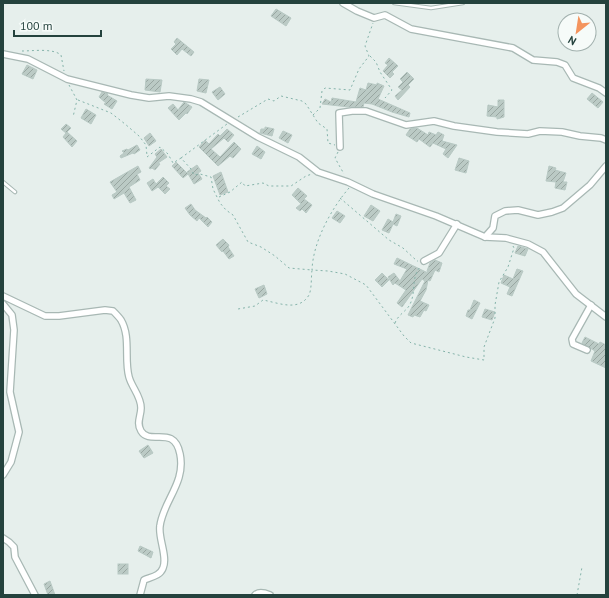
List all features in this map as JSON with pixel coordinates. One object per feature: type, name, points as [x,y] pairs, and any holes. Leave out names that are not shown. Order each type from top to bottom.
[{"type":"street","points":[[343,3],[374,18],[385,15],[410,29],[513,48],[533,60],[557,62],[565,65],[573,78],[600,88],[606,93]]},
{"type":"street","points":[[3,54],[28,59],[67,79],[131,95],[149,98],[169,96],[201,102],[258,137],[299,157],[318,172],[348,182],[373,194],[457,224],[484,237],[506,238],[528,244],[543,252],[576,294],[606,317]]},
{"type":"street","points":[[340,147],[339,114],[359,111],[366,111],[406,125],[434,122],[497,132],[528,134],[540,131],[562,132],[606,140]]},
{"type":"street","points":[[484,237],[493,228],[495,216],[505,211],[518,210],[538,215],[563,208],[590,185],[606,166]]},
{"type":"street","points":[[424,261],[439,253],[457,224]]},
{"type":"street","points":[[3,296],[45,316],[113,311],[121,320],[125,334],[128,376],[133,388],[140,398],[141,408],[138,420],[141,431],[146,436],[170,438],[175,440],[180,453],[181,463],[177,485],[162,516],[160,527],[164,566],[160,574],[144,580],[140,595]]},
{"type":"street","points":[[3,304],[12,315],[14,330],[10,392],[18,432],[11,462],[3,475]]},
{"type":"street","points":[[587,350],[573,344],[572,339],[591,305]]},
{"type":"street","points":[[3,538],[14,546],[15,557],[35,595]]},
{"type":"street","points":[[255,595],[257,593],[265,593],[270,595]]},
{"type":"lane","points":[[394,3],[431,8],[464,3]]},
{"type":"lane","points":[[3,182],[15,192]]},
{"type":"path","points":[[374,18],[365,46],[369,56],[376,62],[380,72],[392,90],[385,98]]},
{"type":"path","points":[[312,115],[320,108],[322,91],[325,88],[350,90],[359,69],[369,56]]},
{"type":"path","points":[[77,100],[111,113],[125,124],[139,136],[146,145],[147,157],[160,147],[168,154],[173,162],[181,158],[232,120]]},
{"type":"path","points":[[181,158],[191,169],[194,175],[200,174],[212,177],[213,189],[220,203],[233,215],[248,242],[275,256],[289,268],[345,274],[366,286],[411,343],[461,356],[482,361],[484,360],[484,347],[495,318],[495,304],[499,282],[508,267],[514,248],[506,238]]},
{"type":"path","points":[[218,197],[230,192],[242,182],[245,186],[263,183],[269,186],[291,186],[306,176],[318,172]]},
{"type":"path","points":[[340,198],[389,240],[403,248],[417,262],[424,261]]},
{"type":"path","points":[[394,323],[398,316],[409,306],[414,291],[416,271],[424,261]]},
{"type":"path","points":[[238,309],[255,306],[263,300],[293,306],[301,303],[309,294],[312,270]]},
{"type":"path","points":[[577,595],[582,567]]},
{"type":"building","points":[[276,9],[291,18],[286,26],[271,16]]},
{"type":"building","points":[[177,38],[194,52],[191,56],[182,49],[177,55],[171,49],[176,44],[174,42]]},
{"type":"building","points":[[389,58],[398,66],[392,72],[394,74],[390,78],[383,71],[388,65],[385,63]]},
{"type":"building","points":[[27,65],[37,70],[33,79],[22,74]]},
{"type":"building","points":[[407,72],[414,79],[408,85],[410,87],[398,100],[395,96],[402,90],[398,87],[403,82],[400,79]]},
{"type":"building","points":[[146,79],[162,80],[160,92],[145,90]]},
{"type":"building","points":[[199,79],[209,80],[206,93],[197,91]]},
{"type":"building","points":[[368,83],[377,85],[377,83],[384,86],[378,99],[410,113],[409,117],[372,104],[364,103],[363,107],[349,107],[322,104],[325,99],[331,102],[332,98],[356,102],[360,88],[366,90]]},
{"type":"building","points":[[220,87],[225,94],[218,100],[212,92]]},
{"type":"building","points":[[102,92],[108,94],[107,95],[117,101],[112,109],[104,104],[106,103],[99,97]]},
{"type":"building","points":[[592,93],[603,102],[598,108],[587,99]]},
{"type":"building","points":[[498,100],[504,100],[504,117],[497,119],[497,117],[487,116],[488,105],[498,107]]},
{"type":"building","points":[[184,102],[192,107],[187,114],[186,113],[179,120],[168,108],[173,104],[178,110]]},
{"type":"building","points":[[86,109],[96,115],[91,124],[81,118]]},
{"type":"building","points":[[66,124],[71,128],[67,132],[77,141],[72,147],[63,137],[66,133],[61,129]]},
{"type":"building","points":[[265,127],[274,129],[272,136],[260,133],[261,129],[265,129]]},
{"type":"building","points":[[417,128],[428,135],[429,132],[436,135],[438,132],[444,135],[442,141],[457,145],[448,158],[443,154],[446,149],[433,143],[430,147],[419,139],[417,142],[406,135],[410,129]]},
{"type":"building","points":[[227,129],[234,135],[228,142],[224,138],[211,149],[220,157],[234,142],[241,149],[233,158],[230,156],[218,166],[199,147],[205,140],[209,144],[218,134],[220,136]]},
{"type":"building","points":[[283,131],[292,135],[288,143],[279,138]]},
{"type":"building","points":[[150,133],[156,141],[149,146],[144,138]]},
{"type":"building","points":[[137,145],[140,150],[134,154],[133,153],[121,158],[120,156],[124,153],[122,151],[128,150]]},
{"type":"building","points":[[257,146],[265,152],[261,159],[252,154]]},
{"type":"building","points":[[161,149],[167,157],[158,163],[160,164],[155,170],[152,168],[150,169],[149,168],[157,157],[155,154]]},
{"type":"building","points":[[459,158],[469,161],[466,173],[455,170]]},
{"type":"building","points":[[176,162],[188,174],[183,178],[172,166]]},
{"type":"building","points":[[197,165],[201,171],[198,173],[202,179],[194,184],[187,172]]},
{"type":"building","points":[[138,166],[141,172],[137,174],[140,180],[129,187],[136,200],[130,203],[124,193],[114,199],[112,195],[117,192],[110,182]]},
{"type":"building","points":[[549,166],[556,168],[555,170],[566,173],[563,182],[567,182],[565,190],[555,188],[556,182],[546,181]]},
{"type":"building","points":[[221,172],[228,192],[220,195],[213,176]]},
{"type":"building","points":[[163,177],[169,183],[166,186],[170,189],[165,194],[158,187],[152,191],[147,183],[153,179],[156,184]]},
{"type":"building","points":[[298,188],[307,196],[304,199],[312,205],[306,213],[302,209],[300,211],[296,208],[301,204],[292,195]]},
{"type":"building","points":[[191,204],[195,210],[206,218],[207,217],[212,222],[208,227],[199,218],[197,221],[190,215],[185,208]]},
{"type":"building","points":[[371,205],[380,211],[373,221],[364,216]]},
{"type":"building","points":[[337,211],[345,216],[340,223],[332,218]]},
{"type":"building","points":[[396,214],[401,216],[397,226],[393,224],[389,233],[382,230],[388,219],[393,222]]},
{"type":"building","points":[[223,239],[229,245],[228,247],[234,256],[229,259],[216,245]]},
{"type":"building","points":[[518,246],[528,249],[525,256],[515,253]]},
{"type":"building","points":[[397,258],[428,273],[427,271],[430,263],[435,260],[442,263],[439,272],[435,270],[430,281],[428,280],[426,290],[420,301],[429,305],[420,317],[408,315],[425,281],[422,279],[402,307],[397,303],[406,290],[395,283],[393,285],[388,277],[394,273],[400,281],[407,269],[394,264]]},
{"type":"building","points":[[517,269],[523,271],[512,296],[507,294],[510,287],[501,283],[504,275],[513,279]]},
{"type":"building","points":[[382,273],[389,280],[382,287],[375,280]]},
{"type":"building","points":[[264,285],[267,294],[259,298],[255,289]]},
{"type":"building","points":[[474,300],[480,303],[472,319],[466,316]]},
{"type":"building","points":[[485,309],[495,312],[492,320],[482,317]]},
{"type":"building","points":[[585,337],[599,344],[600,342],[606,345],[606,368],[591,361],[595,351],[582,343]]},
{"type":"building","points":[[148,445],[153,453],[144,458],[139,451]]},
{"type":"building","points":[[140,546],[153,552],[151,558],[138,551]]},
{"type":"building","points":[[118,564],[128,564],[128,574],[118,574]]},
{"type":"building","points":[[50,581],[55,595],[48,595],[44,584]]}]
